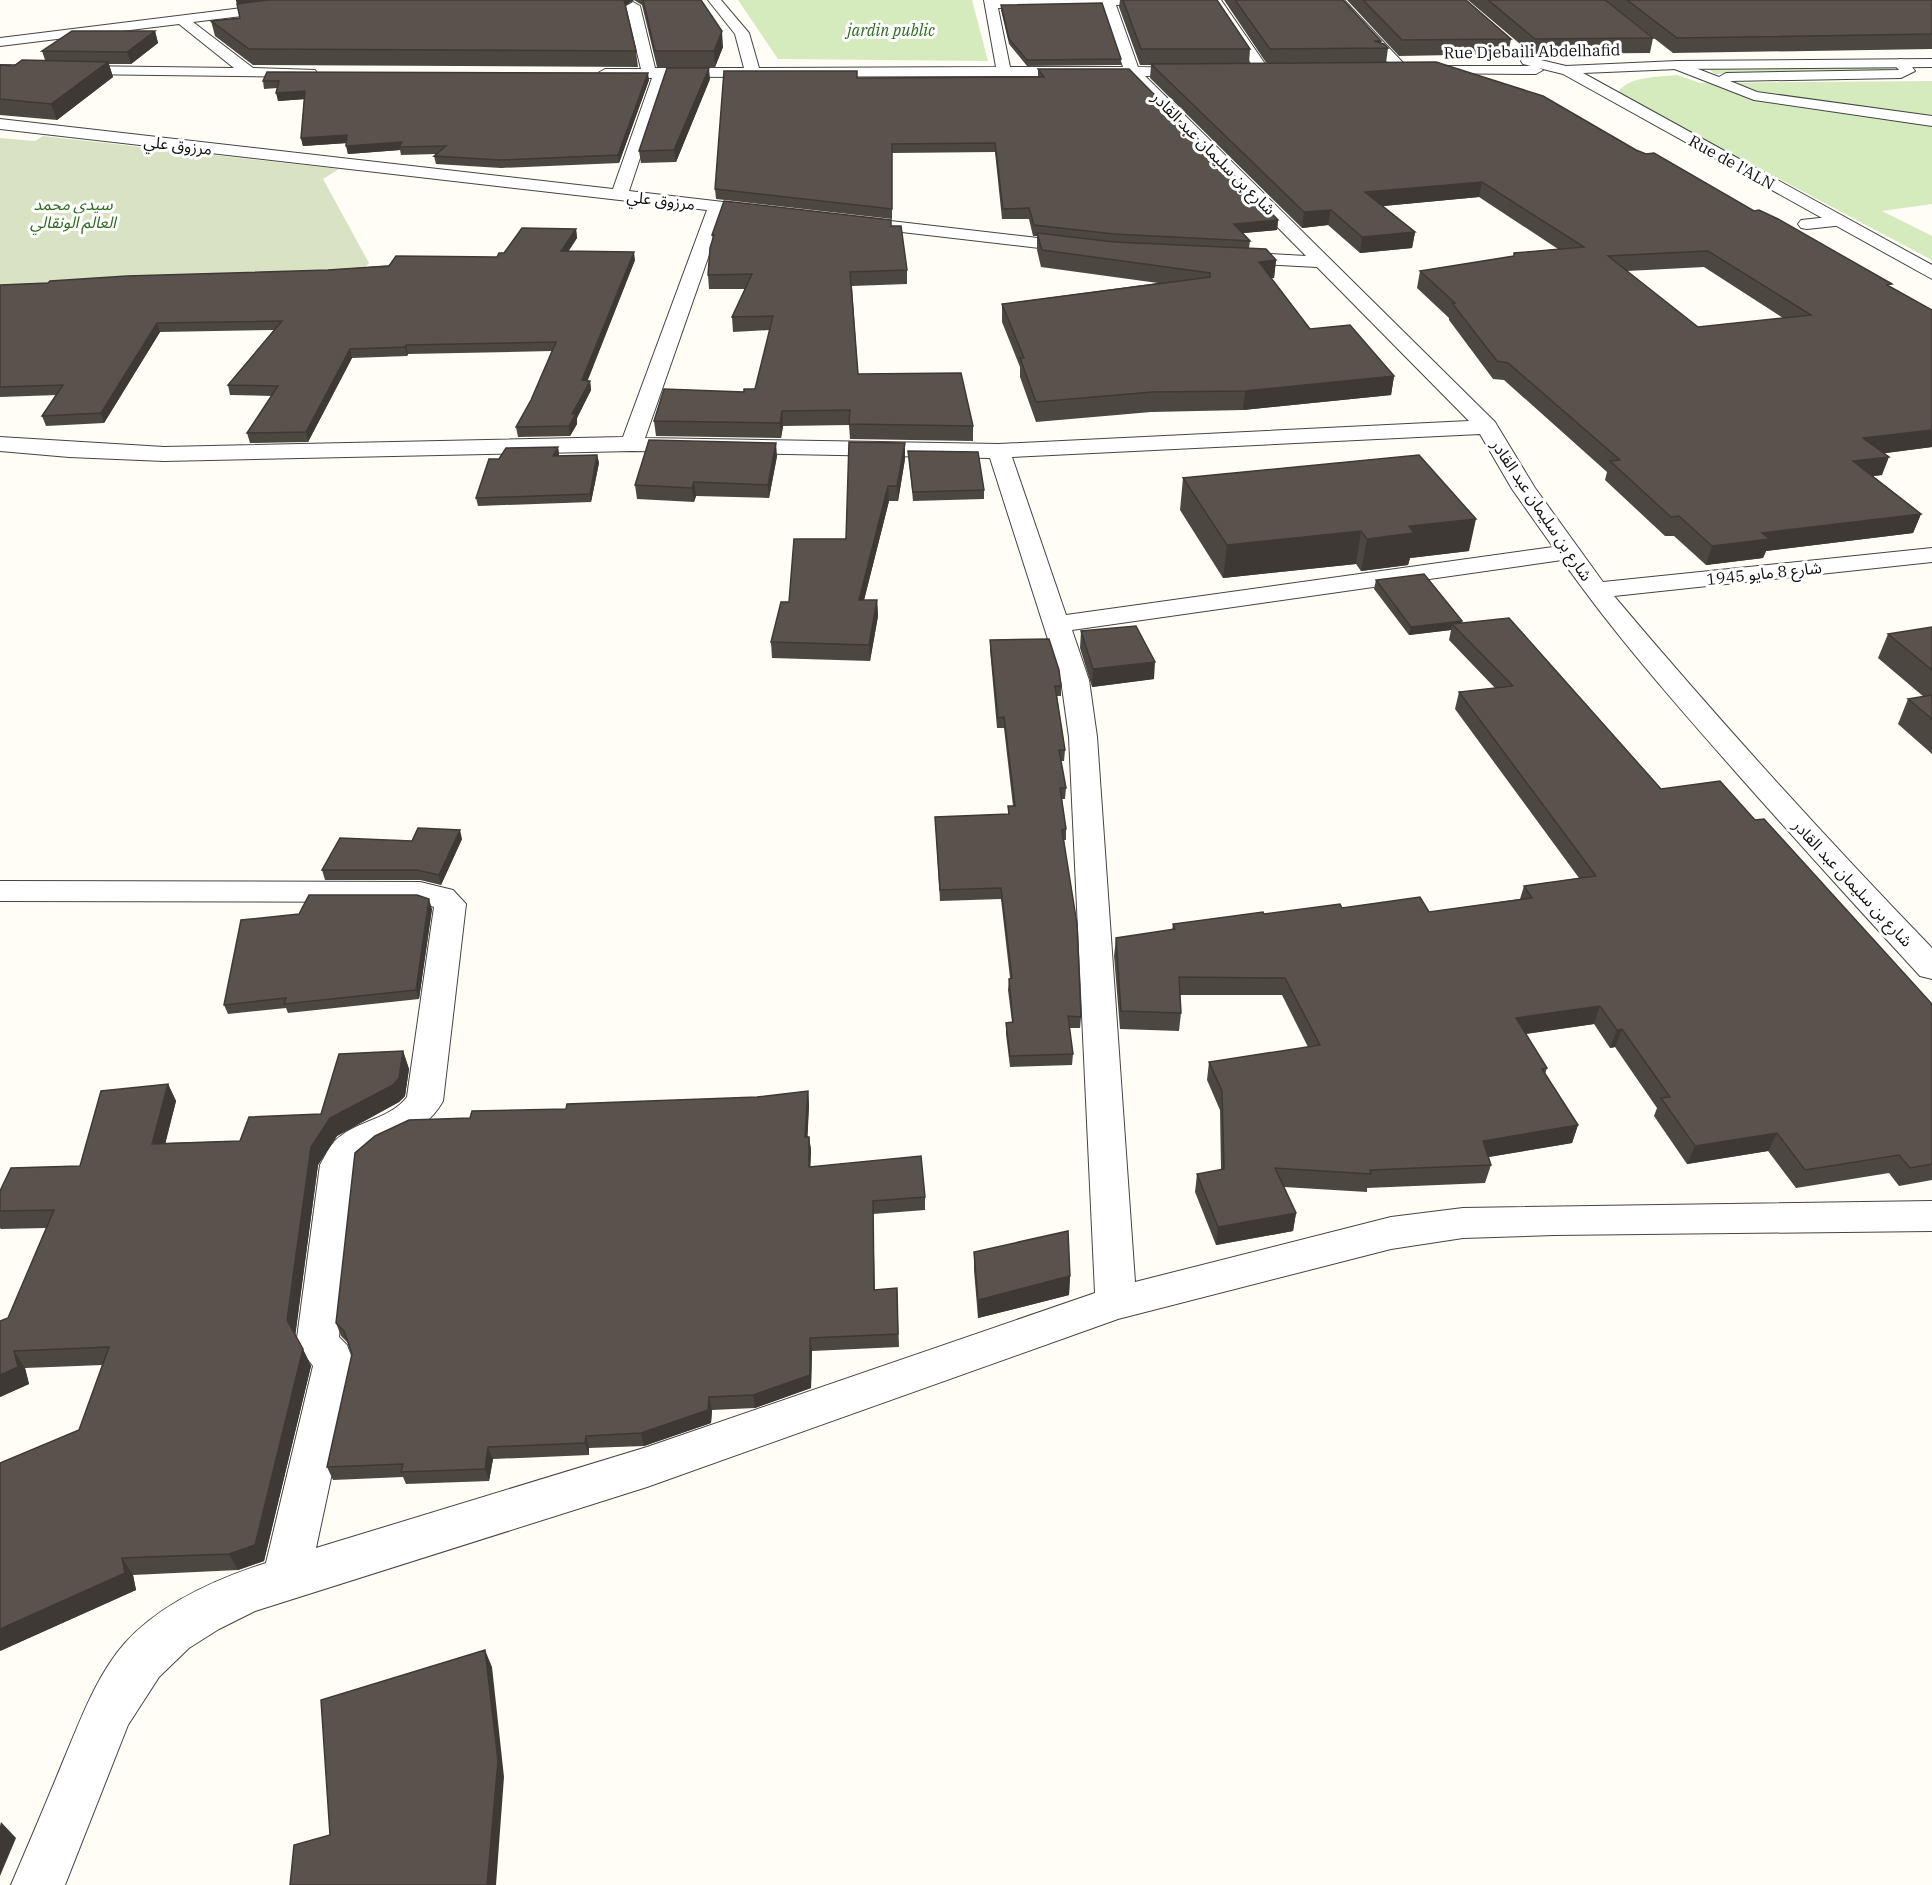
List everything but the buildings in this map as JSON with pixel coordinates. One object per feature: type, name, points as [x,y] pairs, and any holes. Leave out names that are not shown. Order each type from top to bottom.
[{"type":"street","points":[[0,42],[338,0]]},
{"type":"street","points":[[714,0],[742,33],[753,73]]},
{"type":"street","points":[[1004,73],[990,2],[1180,0]]},
{"type":"street","points":[[1215,0],[1269,71],[1239,71]]},
{"type":"street","points":[[1337,0],[1402,70]]},
{"type":"street","points":[[1108,1],[1132,71]]},
{"type":"street","points":[[619,195],[655,74],[633,6]]},
{"type":"street","points":[[182,20],[250,73]]},
{"type":"street","points":[[0,34],[52,36]]},
{"type":"street","points":[[1658,51],[1677,66],[1710,77],[1745,93],[1770,99],[1932,121]]},
{"type":"street","name":"Rue Djebaili Abdelhafid","points":[[1379,70],[1527,61]]},
{"type":"street","name":"Rue de l'ALN","points":[[1527,61],[1838,220],[1932,273]]},
{"type":"street","points":[[1710,77],[1901,74],[1908,71],[1900,63]]},
{"type":"street","name":"Rue Djebaili Abdelhafid","points":[[1562,78],[1677,66],[1932,63]]},
{"type":"street","points":[[0,69],[320,73]]},
{"type":"street","name":"شارع بن سليمان عبد القادر","points":[[1132,71],[1487,427],[1524,489],[1596,590],[1694,708],[1852,884],[1932,968]]},
{"type":"street","points":[[590,73],[1215,71]]},
{"type":"street","name":"مرزوق علي","points":[[0,124],[788,215]]},
{"type":"street","points":[[632,444],[695,263],[717,207]]},
{"type":"street","points":[[835,220],[1101,250]]},
{"type":"street","points":[[1837,240],[1802,221],[1838,220]]},
{"type":"street","points":[[1219,257],[1323,262]]},
{"type":"street","points":[[0,444],[164,454],[632,444],[999,451],[1487,427]]},
{"type":"street","points":[[0,466],[23,446]]},
{"type":"street","points":[[999,451],[1075,680],[1083,737],[1116,1303]]},
{"type":"street","points":[[1057,624],[1569,552]]},
{"type":"street","name":"شارع 8 مايو 1945","points":[[1596,590],[1932,555]]},
{"type":"street","points":[[0,891],[420,892],[442,897],[450,904],[425,1101],[415,1114],[354,1145],[339,1165],[318,1338],[321,1348],[333,1358],[334,1366],[286,1579]]},
{"type":"street","points":[[38,1885],[110,1709],[142,1660],[172,1632],[202,1613],[245,1592],[647,1467],[1116,1303],[1391,1233],[1463,1223],[1932,1216]]},
{"type":"green space","name":"jardin public","points":[[738,0],[972,0],[988,61],[778,59]]},
{"type":"green space","points":[[1894,67],[1901,72],[1715,74],[1709,69]]},
{"type":"green space","points":[[1677,75],[1700,83],[1932,81],[1932,204],[1882,211],[1932,236],[1932,260],[1617,93],[1622,87],[1636,80]]},
{"type":"green space","name":"سيدي محمد العالم الونقالي","points":[[43,136],[339,169],[323,179],[369,263],[359,275],[0,289],[0,138],[35,141]]}]
